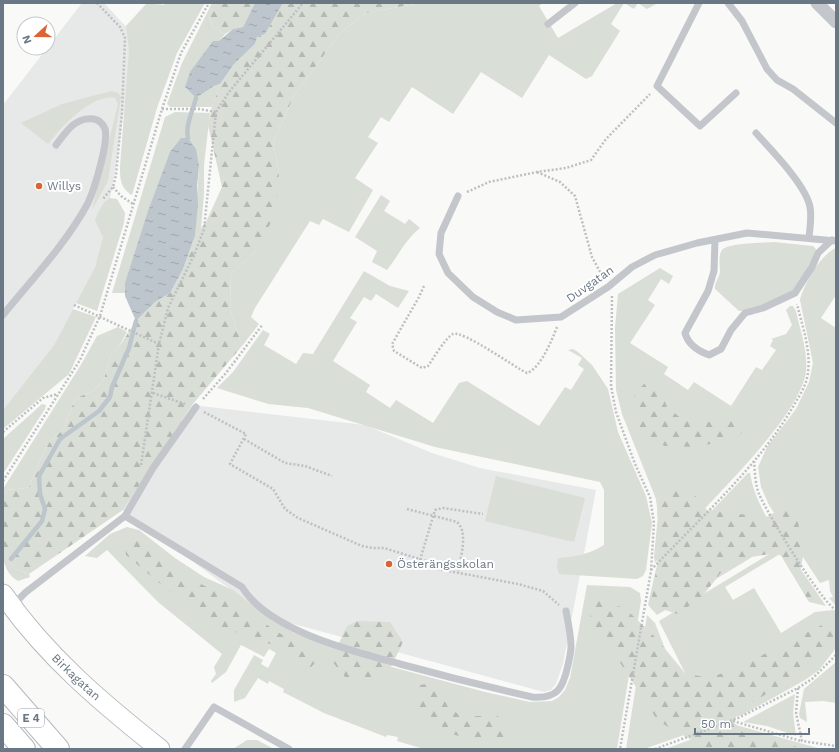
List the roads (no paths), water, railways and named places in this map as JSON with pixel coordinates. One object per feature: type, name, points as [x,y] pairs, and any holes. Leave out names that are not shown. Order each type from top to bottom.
[{"type":"highway","name":"E 4","points":[[3,686],[58,749]]},
{"type":"highway","name":"E 4","points":[[3,725],[24,749]]},
{"type":"street","points":[[817,3],[836,22]]},
{"type":"street","name":"Birkagatan","points":[[7,600],[40,642],[72,675],[108,708],[160,749]]},
{"type":"lane","points":[[548,24],[575,3]]},
{"type":"lane","points":[[699,3],[657,86],[700,126],[736,92]]},
{"type":"lane","points":[[728,3],[742,21],[767,69],[777,80],[793,89],[836,123]]},
{"type":"lane","points":[[3,315],[66,237],[88,202],[104,150],[105,130],[103,125],[97,120],[88,118],[77,121],[56,144]]},
{"type":"lane","points":[[756,133],[790,173],[807,197],[811,217],[809,237]]},
{"type":"lane","name":"Duvgatan","points":[[458,196],[441,233],[439,254],[448,273],[473,297],[497,312],[516,320],[561,317],[608,287],[632,268],[655,255],[698,243],[747,233],[834,240]]},
{"type":"lane","points":[[715,240],[714,270],[708,291],[685,333],[686,340],[700,352],[709,355],[721,349],[731,330],[745,313],[763,308],[795,293],[812,268],[818,253],[834,240]]},
{"type":"lane","points":[[7,600],[26,592],[125,516],[153,468],[196,407]]},
{"type":"lane","points":[[125,516],[242,587],[249,598],[285,623],[318,640],[468,683],[532,697],[543,698],[552,695],[560,690],[565,681],[571,648],[566,611]]},
{"type":"lane","points":[[185,749],[214,707],[289,749]]},
{"type":"water","points":[[255,3],[283,3],[265,34],[257,37],[255,44],[234,64],[220,84],[214,86],[196,98],[185,87],[190,72],[213,41],[219,41],[233,29],[243,27]]},
{"type":"water","points":[[181,138],[188,138],[196,149],[199,166],[195,236],[183,269],[170,293],[155,302],[136,321],[125,296],[125,283],[148,211],[170,152]]},
{"type":"waterway","points":[[188,138],[188,123],[196,98]]},
{"type":"waterway","points":[[11,559],[42,521],[45,509],[40,494],[39,476],[60,439],[99,411],[110,397],[112,387],[129,348],[136,321]]},
{"type":"place","name":"Willys","points":[[39,186]]},
{"type":"place","name":"Österängsskolan","points":[[389,564]]}]
